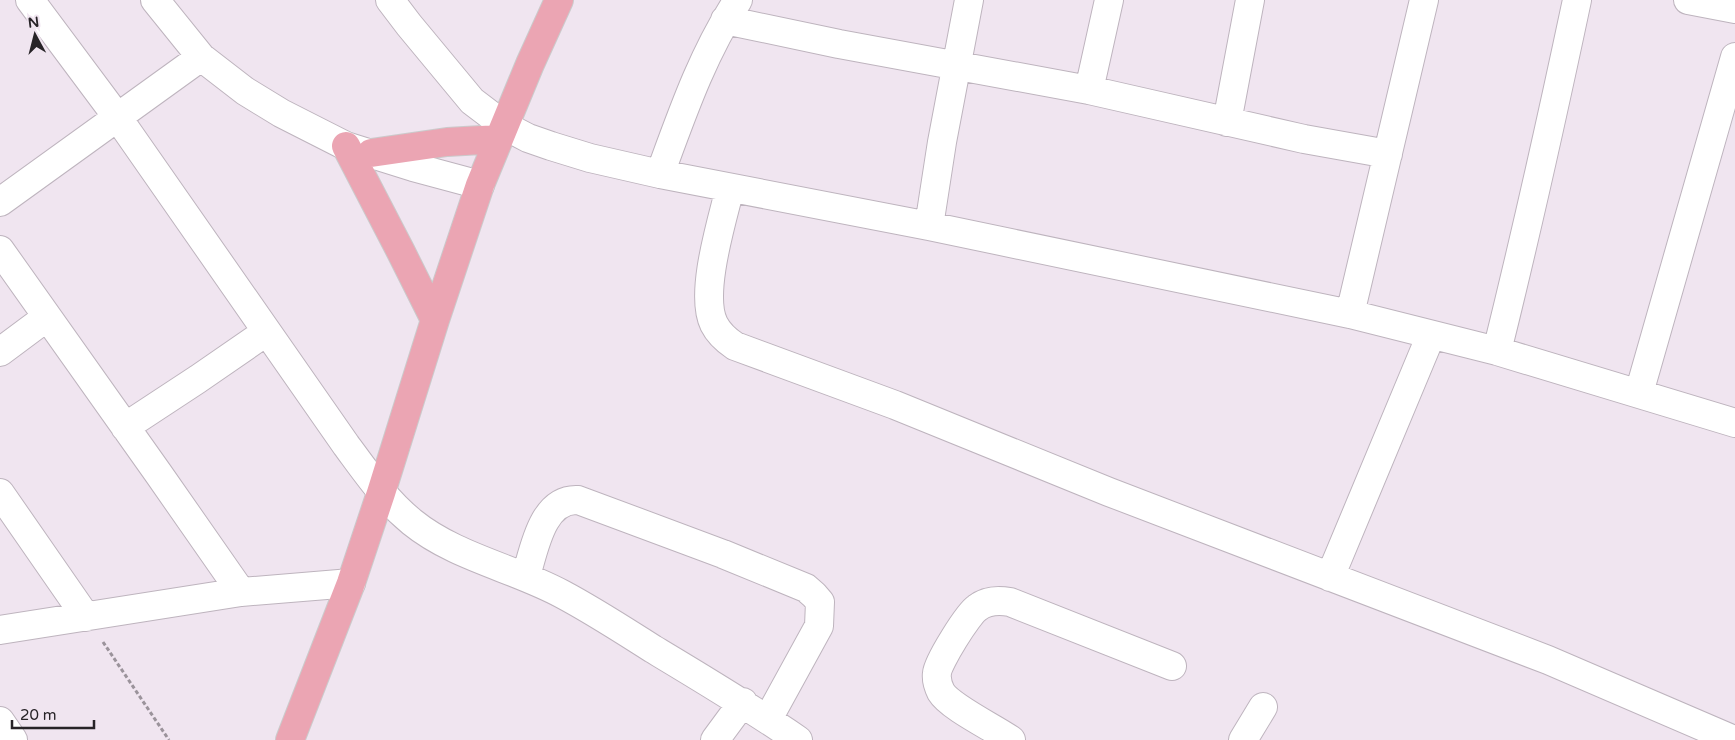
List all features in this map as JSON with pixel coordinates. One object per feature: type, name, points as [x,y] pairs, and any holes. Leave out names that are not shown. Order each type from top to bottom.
[{"type":"main road","points":[[290,740],[351,583],[480,185],[530,64],[560,0]]},
{"type":"main road","points":[[435,320],[402,252],[358,150],[447,142],[502,132]]},
{"type":"street","points":[[30,0],[118,118],[220,262],[266,332],[381,493],[413,523],[438,538],[461,551],[526,576],[561,593],[743,702],[798,740]]},
{"type":"street","points":[[155,0],[201,57],[244,91],[281,113],[358,150],[480,185]]},
{"type":"street","points":[[390,0],[472,101],[502,132],[528,138],[590,158],[660,174],[930,226],[1350,314],[1497,351],[1735,423]]},
{"type":"street","points":[[930,226],[942,142],[969,0]]},
{"type":"street","points":[[1089,90],[1109,0]]},
{"type":"street","points":[[1227,122],[1250,0]]},
{"type":"street","points":[[1350,314],[1424,0]]},
{"type":"street","points":[[1497,351],[1548,137],[1576,0]]},
{"type":"street","points":[[1688,0],[1735,9]]},
{"type":"street","points":[[660,174],[692,89],[732,10],[838,44],[1089,90],[1304,139],[1388,154]]},
{"type":"street","points":[[0,202],[201,57]]},
{"type":"street","points":[[1639,393],[1735,57]]},
{"type":"street","points":[[730,188],[712,267],[709,308],[713,323],[722,336],[735,346],[895,405],[1109,492],[1548,660],[1734,740]]},
{"type":"street","points":[[0,250],[241,592]]},
{"type":"street","points":[[0,352],[47,317]]},
{"type":"street","points":[[125,427],[198,380],[266,332]]},
{"type":"street","points":[[1330,577],[1431,335]]},
{"type":"street","points":[[0,493],[86,617]]},
{"type":"street","points":[[526,576],[538,534],[549,513],[569,500],[578,500],[724,554],[806,588],[820,602],[818,626],[768,719]]},
{"type":"street","points":[[0,630],[241,592],[351,583]]},
{"type":"street","points":[[1011,740],[947,700],[937,682],[937,672],[942,659],[970,615],[976,608],[986,603],[996,600],[1010,602],[1172,666]]},
{"type":"street","points":[[715,740],[743,702]]},
{"type":"street","points":[[1243,740],[1263,707]]},
{"type":"street","points":[[0,721],[13,740]]},
{"type":"path","points":[[86,617],[169,740]]}]
